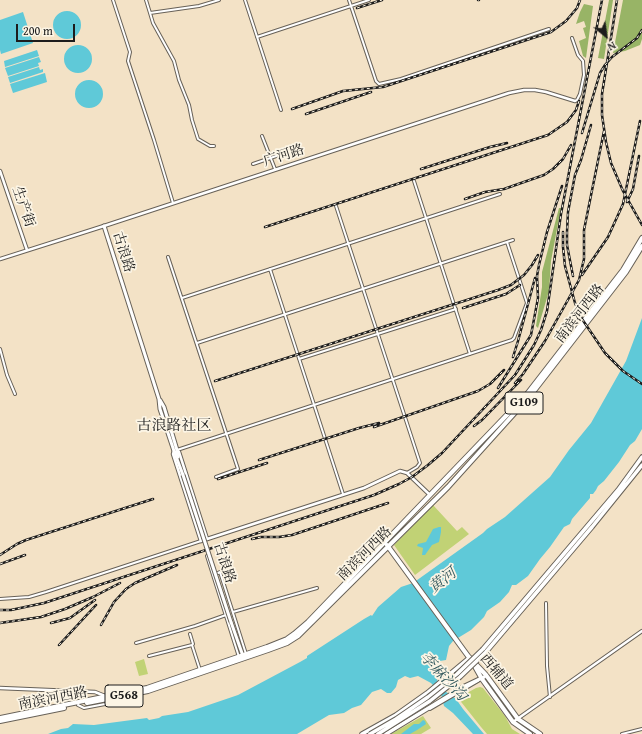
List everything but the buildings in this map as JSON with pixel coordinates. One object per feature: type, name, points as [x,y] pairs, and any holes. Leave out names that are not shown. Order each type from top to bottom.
[{"type":"highway","name":"南滨河西路","points":[[430,496],[527,394],[623,270],[642,238]]},
{"type":"highway","name":"南滨河西路","points":[[0,721],[78,705],[147,688],[287,643],[298,636],[448,487],[530,396],[626,272],[642,246]]},
{"type":"highway","name":"G109","points":[[384,542],[430,496]]},
{"type":"highway","name":"南滨河西路","points":[[0,718],[148,691],[243,657],[287,639],[308,622],[384,542]]},
{"type":"highway","points":[[384,542],[469,657]]},
{"type":"highway","name":"西辅道","points":[[469,657],[486,675],[518,719],[540,734]]},
{"type":"highway","name":"西辅道","points":[[469,657],[481,679],[513,722],[530,734]]},
{"type":"main road","name":"古浪路","points":[[104,226],[159,399],[164,407],[183,475],[243,657]]},
{"type":"main road","points":[[619,491],[642,457]]},
{"type":"main road","points":[[378,734],[430,701],[460,677],[485,651],[642,465]]},
{"type":"main road","points":[[370,734],[396,719],[428,697],[485,651]]},
{"type":"main road","points":[[362,734],[396,715],[427,693],[469,657]]},
{"type":"main road","points":[[386,734],[486,675]]},
{"type":"street","points":[[113,0],[130,52],[128,61],[173,203]]},
{"type":"street","points":[[146,0],[153,24],[174,61],[190,105],[192,120],[198,139],[210,146],[214,146]]},
{"type":"street","points":[[150,13],[199,6],[219,0]]},
{"type":"street","points":[[245,0],[281,110]]},
{"type":"street","points":[[349,0],[376,80],[379,84],[408,76],[549,29]]},
{"type":"street","points":[[256,37],[369,0]]},
{"type":"street","points":[[572,38],[578,56],[583,61],[584,75],[580,94],[575,101]]},
{"type":"street","name":"广河路","points":[[0,259],[514,92],[529,90],[540,91],[575,101]]},
{"type":"street","points":[[262,136],[275,169]]},
{"type":"street","points":[[253,164],[282,154]]},
{"type":"street","name":"生产街","points":[[0,171],[27,250]]},
{"type":"street","points":[[414,181],[470,354]]},
{"type":"street","points":[[182,298],[500,194]]},
{"type":"street","points":[[336,206],[420,463],[417,467],[407,473]]},
{"type":"street","points":[[197,343],[513,240]]},
{"type":"street","points":[[176,450],[512,340],[526,305],[526,301],[507,242]]},
{"type":"street","points":[[168,257],[238,469],[216,476]]},
{"type":"street","points":[[270,269],[343,494]]},
{"type":"street","points":[[299,359],[456,309]]},
{"type":"street","points":[[0,349],[7,375],[15,394]]},
{"type":"street","name":"古浪路","points":[[201,541],[173,454],[176,450],[179,452],[207,539]]},
{"type":"street","points":[[0,599],[29,596],[46,592],[370,485],[397,472],[404,471],[407,473],[430,496]]},
{"type":"street","points":[[207,556],[226,615],[243,657]]},
{"type":"street","points":[[213,575],[220,572],[233,612],[243,657]]},
{"type":"street","points":[[233,612],[317,588]]},
{"type":"street","points":[[546,603],[547,666],[550,696]]},
{"type":"street","points":[[136,643],[195,626],[226,615]]},
{"type":"street","points":[[513,722],[642,631]]},
{"type":"street","points":[[190,634],[200,670]]},
{"type":"street","points":[[149,656],[162,654],[192,645]]},
{"type":"street","points":[[0,688],[94,692],[107,698]]},
{"type":"street","points":[[78,705],[84,708],[120,701]]},
{"type":"street","points":[[622,734],[642,729]]},
{"type":"green space","points":[[609,0],[613,0],[604,59],[598,58]]},
{"type":"green space","points":[[623,0],[642,0],[642,39],[640,45],[625,51],[613,53]]},
{"type":"green space","points":[[584,4],[593,6],[586,58],[583,56],[579,41],[586,38],[583,28],[586,27],[584,21],[576,24]]},
{"type":"green space","points":[[559,208],[561,208],[551,261],[549,291],[538,328],[536,326],[542,287],[542,272]]},
{"type":"green space","points":[[433,505],[457,531],[462,527],[469,534],[415,575],[394,545]]},
{"type":"green space","points":[[144,659],[148,674],[139,676],[135,662]]},
{"type":"green space","points":[[480,687],[483,688],[505,716],[512,729],[520,734],[487,734],[481,727],[458,698]]},
{"type":"green space","points":[[423,716],[431,728],[421,734],[391,734]]},
{"type":"water","points":[[67,11],[77,15],[81,25],[77,35],[67,39],[57,35],[53,25],[57,15]]},
{"type":"water","points":[[23,12],[33,43],[1,54],[0,20]]},
{"type":"water","points":[[78,45],[88,49],[92,59],[88,69],[78,73],[68,69],[64,59],[68,49]]},
{"type":"water","points":[[37,50],[39,56],[5,67],[4,61]]},
{"type":"water","points":[[39,57],[41,62],[38,63],[39,66],[8,76],[5,68]]},
{"type":"water","points":[[39,67],[40,70],[43,69],[43,72],[10,83],[8,77]]},
{"type":"water","points":[[45,73],[47,82],[13,93],[10,84]]},
{"type":"water","points":[[89,80],[99,84],[103,94],[99,104],[89,108],[79,104],[75,94],[79,84]]},
{"type":"water","name":"黄河","points":[[642,318],[642,429],[635,441],[630,445],[619,462],[593,494],[590,494],[590,498],[572,519],[570,524],[564,527],[528,576],[516,585],[512,585],[509,592],[500,602],[487,611],[484,617],[471,630],[453,641],[449,646],[446,660],[440,661],[429,669],[434,674],[442,689],[456,699],[484,734],[473,734],[453,713],[444,706],[441,694],[431,683],[418,676],[410,678],[405,676],[398,680],[396,687],[391,693],[387,693],[381,689],[372,692],[361,705],[344,713],[329,715],[297,734],[48,734],[68,728],[73,724],[94,725],[147,718],[149,720],[159,718],[162,716],[188,712],[238,695],[307,658],[307,656],[364,619],[371,615],[372,616],[378,607],[401,587],[413,583],[505,517],[550,477],[591,423],[626,361]]},
{"type":"water","points":[[441,527],[441,532],[439,542],[432,545],[425,555],[422,555],[423,548],[417,546],[418,544],[426,542],[433,529]]},
{"type":"water","points":[[423,720],[426,724],[417,730],[410,734],[401,734],[414,724],[419,724]]},
{"type":"railway","points":[[357,8],[382,0]]},
{"type":"railway","points":[[292,109],[343,91],[383,87],[551,32],[566,21],[577,8],[580,0]]},
{"type":"railway","points":[[0,610],[11,610],[44,603],[374,495],[412,477],[442,453],[515,375],[534,345],[541,330],[547,311],[561,214],[602,0]]},
{"type":"railway","points":[[617,0],[602,94],[602,115],[611,163],[623,191],[642,225]]},
{"type":"railway","points":[[582,133],[600,73],[612,57],[637,38],[642,30]]},
{"type":"railway","points":[[306,114],[371,92]]},
{"type":"railway","points":[[265,227],[548,135],[567,122],[576,110],[579,101]]},
{"type":"railway","points":[[582,275],[608,237],[623,204],[640,121]]},
{"type":"railway","points":[[573,276],[567,245],[568,212],[575,175],[591,125]]},
{"type":"railway","points":[[515,383],[523,374],[545,341],[579,280],[584,259],[584,230],[604,131]]},
{"type":"railway","points":[[421,169],[507,143]]},
{"type":"railway","points":[[465,199],[485,192],[504,189],[544,175],[553,169],[563,159],[571,145]]},
{"type":"railway","points":[[627,202],[633,189],[639,156]]},
{"type":"railway","points":[[498,388],[531,335],[538,298],[537,276],[539,265],[547,232],[562,186]]},
{"type":"railway","points":[[563,232],[565,266],[575,303],[582,319],[605,353],[623,371],[642,384]]},
{"type":"railway","points":[[215,381],[511,285],[524,275],[538,255]]},
{"type":"railway","points":[[513,357],[535,278]]},
{"type":"railway","points":[[463,308],[506,294],[520,285]]},
{"type":"railway","points":[[374,427],[478,391],[490,384],[504,370]]},
{"type":"railway","points":[[474,426],[482,420],[521,380]]},
{"type":"railway","points":[[259,460],[379,423]]},
{"type":"railway","points":[[218,479],[267,463]]},
{"type":"railway","points":[[0,555],[26,540],[153,499]]},
{"type":"railway","points":[[252,539],[292,535],[388,503]]},
{"type":"railway","points":[[0,564],[25,555]]},
{"type":"railway","points":[[101,625],[114,602],[126,589],[135,583],[177,565]]},
{"type":"railway","points":[[0,623],[41,617],[93,597],[120,583]]},
{"type":"railway","points":[[51,623],[70,618],[95,600]]},
{"type":"railway","points":[[59,645],[96,605]]},
{"type":"district","name":"古浪路社区","points":[[174,426]]},
{"type":"water label","name":"李麻沙沟","points":[[443,677]]}]
